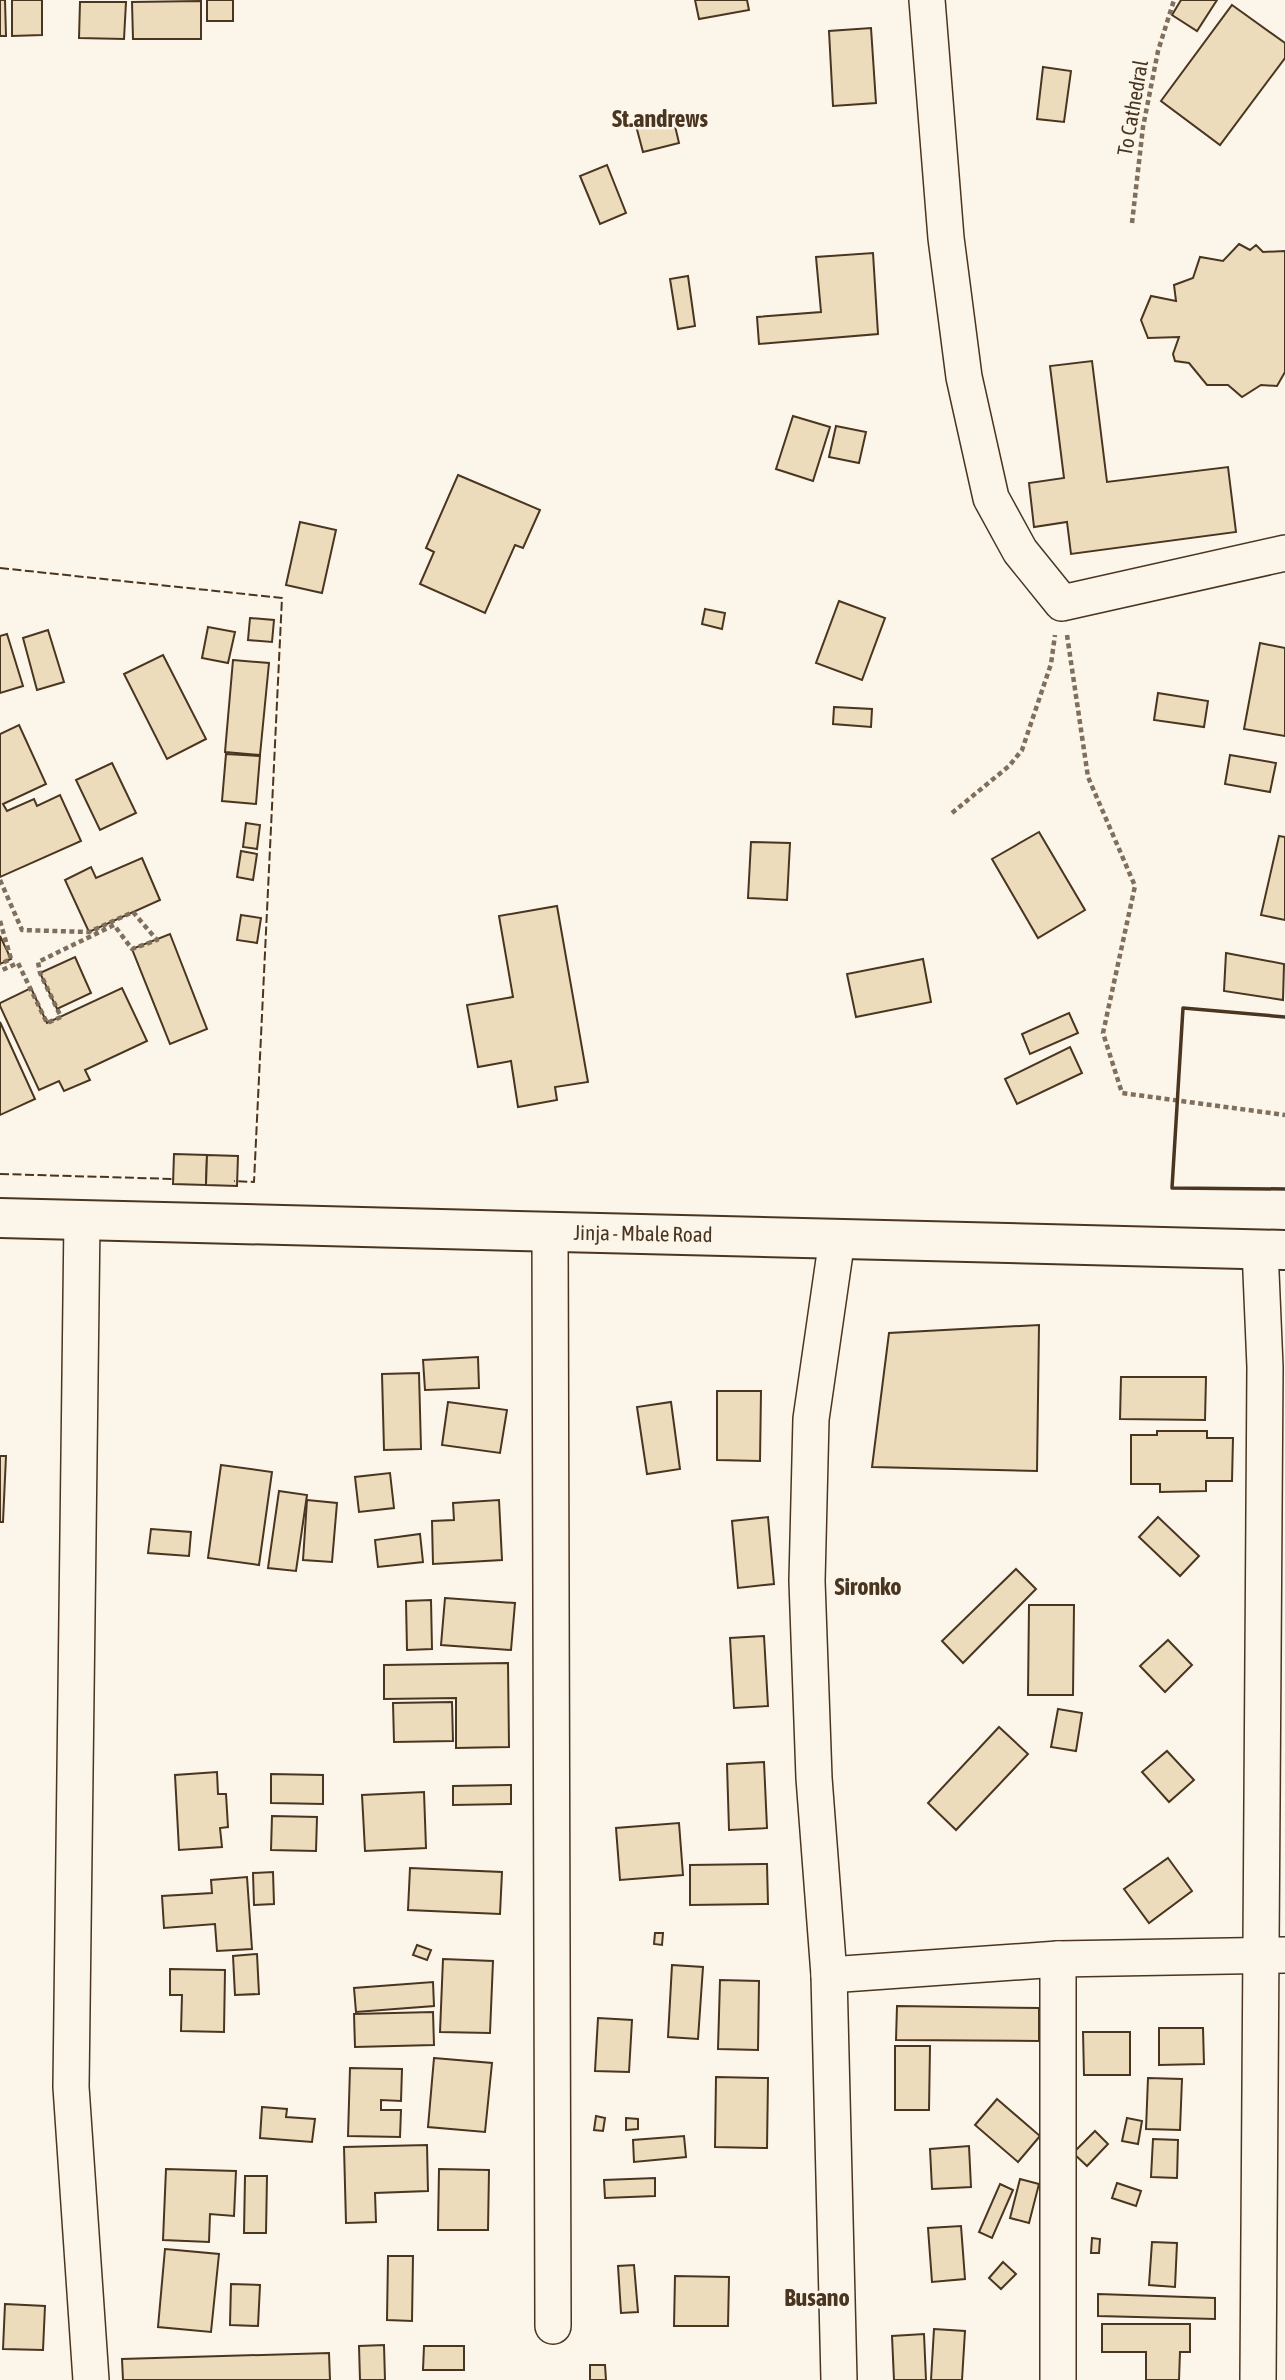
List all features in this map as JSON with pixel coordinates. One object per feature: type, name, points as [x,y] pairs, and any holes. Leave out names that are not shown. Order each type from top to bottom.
[{"type":"main road","name":"Jinja - Mbale Road","points":[[0,1218],[1273,1250]]},
{"type":"street","points":[[927,0],[948,251],[964,377],[991,498],[1020,551],[1062,603],[1285,553]]},
{"type":"street","points":[[82,1220],[71,2087],[91,2380]]},
{"type":"street","points":[[550,1231],[554,2326]]},
{"type":"street","points":[[837,1239],[811,1419],[807,1581],[814,1778],[829,1975],[839,2380]]},
{"type":"street","points":[[1258,2380],[1273,1955],[1265,1381],[1273,1250]]},
{"type":"street","points":[[829,1975],[1058,1959],[1273,1955]]},
{"type":"street","points":[[1058,1959],[1058,2380]]},
{"type":"path","name":"To Cathedral","points":[[1132,223],[1143,127],[1158,51],[1174,0]]},
{"type":"path","points":[[952,813],[1009,766],[1022,750],[1051,664],[1056,624],[1062,603]]},
{"type":"path","points":[[1062,603],[1088,776],[1135,886],[1103,1032],[1122,1093],[1285,1115]]},
{"type":"path","points":[[0,880],[22,930],[89,932],[133,912],[157,940],[132,949],[114,925],[37,962],[61,1017],[47,1023],[18,963],[0,971]]},
{"type":"path","points":[[0,921],[11,959],[0,964]]},
{"type":"building","points":[[0,0],[5,0],[6,36],[0,36]]},
{"type":"building","points":[[12,0],[42,0],[42,35],[12,36]]},
{"type":"building","points":[[207,0],[233,0],[233,21],[207,21]]},
{"type":"building","points":[[695,0],[747,0],[749,10],[699,19]]},
{"type":"building","points":[[1181,0],[1217,0],[1197,31],[1172,15]]},
{"type":"building","points":[[201,1],[201,39],[133,39],[132,2]]},
{"type":"building","points":[[80,2],[126,2],[124,39],[79,38]]},
{"type":"building","points":[[1232,5],[1285,43],[1285,58],[1220,145],[1161,101]]},
{"type":"building","points":[[871,28],[876,103],[833,106],[829,31]]},
{"type":"building","points":[[1043,67],[1071,71],[1064,122],[1037,119]]},
{"type":"building","points":[[672,113],[679,143],[643,152],[635,122]]},
{"type":"building","points":[[607,165],[626,213],[600,224],[580,176]]},
{"type":"building","points":[[1239,244],[1250,250],[1256,245],[1263,252],[1285,251],[1285,372],[1277,386],[1261,385],[1242,397],[1228,385],[1207,385],[1189,363],[1175,361],[1173,354],[1179,337],[1148,338],[1141,320],[1151,296],[1176,301],[1174,285],[1193,278],[1200,257],[1223,261]]},
{"type":"building","points":[[873,253],[878,334],[759,344],[757,317],[821,312],[816,257]]},
{"type":"building","points":[[688,276],[695,326],[678,329],[670,279]]},
{"type":"building","points":[[1092,361],[1107,482],[1228,467],[1236,532],[1071,554],[1067,522],[1034,527],[1029,483],[1064,478],[1050,366]]},
{"type":"building","points":[[793,416],[830,427],[813,481],[776,469]]},
{"type":"building","points":[[836,426],[866,432],[859,463],[829,457]]},
{"type":"building","points":[[458,475],[540,510],[523,548],[515,545],[485,613],[420,584],[434,552],[426,548]]},
{"type":"building","points":[[300,522],[336,530],[322,593],[286,585]]},
{"type":"building","points":[[839,601],[885,618],[862,680],[816,663]]},
{"type":"building","points":[[705,609],[725,613],[722,629],[702,624]]},
{"type":"building","points":[[250,618],[274,620],[272,642],[248,640]]},
{"type":"building","points":[[208,627],[235,632],[228,663],[202,658]]},
{"type":"building","points":[[48,630],[64,682],[37,690],[23,638]]},
{"type":"building","points":[[7,634],[23,686],[0,693],[0,636]]},
{"type":"building","points":[[1260,643],[1285,648],[1285,736],[1244,729]]},
{"type":"building","points":[[163,655],[206,739],[167,759],[124,674]]},
{"type":"building","points":[[233,660],[269,663],[260,755],[225,752]]},
{"type":"building","points":[[1158,693],[1208,701],[1204,727],[1154,720]]},
{"type":"building","points":[[834,707],[872,709],[871,727],[833,724]]},
{"type":"building","points":[[19,725],[46,784],[3,804],[7,811],[34,799],[37,806],[60,795],[81,841],[0,877],[0,734]]},
{"type":"building","points":[[226,754],[260,756],[256,804],[222,801]]},
{"type":"building","points":[[1230,755],[1276,763],[1270,792],[1225,784]]},
{"type":"building","points":[[112,763],[136,813],[100,830],[76,780]]},
{"type":"building","points":[[246,823],[260,825],[257,849],[243,847]]},
{"type":"building","points":[[1039,832],[1085,910],[1038,938],[992,859]]},
{"type":"building","points":[[1279,836],[1285,837],[1285,920],[1261,915]]},
{"type":"building","points":[[751,842],[790,843],[787,900],[748,898]]},
{"type":"building","points":[[241,851],[257,854],[253,880],[237,877]]},
{"type":"building","points":[[142,858],[160,900],[89,932],[65,880],[91,867],[96,878]]},
{"type":"building","points":[[557,906],[588,1082],[555,1087],[557,1100],[518,1107],[511,1061],[478,1067],[467,1005],[513,997],[499,916]]},
{"type":"building","points":[[241,915],[261,918],[257,943],[237,940]]},
{"type":"building","points":[[170,934],[207,1029],[170,1044],[132,949]]},
{"type":"building","points":[[0,936],[11,959],[0,964]]},
{"type":"building","points":[[1226,953],[1284,964],[1283,1000],[1224,991]]},
{"type":"building","points":[[75,957],[91,993],[57,1009],[40,973]]},
{"type":"building","points":[[923,959],[931,1002],[856,1017],[847,974]]},
{"type":"building","points":[[31,988],[47,1023],[122,988],[147,1041],[85,1070],[90,1080],[64,1091],[59,1081],[39,1090],[0,1006],[0,1003]]},
{"type":"building","points":[[1069,1013],[1078,1033],[1030,1054],[1022,1034]]},
{"type":"building","points":[[0,1022],[35,1099],[0,1115]]},
{"type":"building","points":[[1070,1047],[1082,1073],[1017,1104],[1005,1079]]},
{"type":"building","points":[[174,1154],[207,1155],[206,1185],[173,1184]]},
{"type":"building","points":[[207,1155],[238,1156],[237,1186],[206,1185]]},
{"type":"building","points":[[1039,1325],[1037,1471],[872,1467],[889,1333]]},
{"type":"building","points":[[478,1357],[479,1388],[425,1390],[423,1360]]},
{"type":"building","points":[[419,1373],[421,1449],[384,1450],[382,1374]]},
{"type":"building","points":[[1121,1377],[1206,1377],[1205,1420],[1120,1419]]},
{"type":"building","points":[[717,1391],[761,1391],[760,1461],[717,1460]]},
{"type":"building","points":[[448,1402],[507,1410],[500,1453],[442,1445]]},
{"type":"building","points":[[671,1402],[680,1469],[647,1474],[637,1407]]},
{"type":"building","points":[[1157,1431],[1207,1431],[1207,1438],[1233,1438],[1232,1481],[1206,1481],[1206,1491],[1160,1492],[1160,1484],[1131,1484],[1131,1435],[1157,1435]]},
{"type":"building","points":[[0,1456],[6,1456],[3,1522],[0,1522]]},
{"type":"building","points":[[221,1465],[272,1472],[259,1565],[208,1558]]},
{"type":"building","points":[[390,1473],[394,1508],[359,1512],[355,1477]]},
{"type":"building","points":[[279,1491],[307,1495],[296,1571],[268,1568]]},
{"type":"building","points":[[307,1500],[337,1503],[332,1562],[303,1560]]},
{"type":"building","points":[[499,1500],[502,1560],[433,1564],[432,1521],[454,1520],[453,1503]]},
{"type":"building","points":[[768,1517],[774,1584],[738,1588],[732,1521]]},
{"type":"building","points":[[1158,1517],[1199,1556],[1180,1576],[1139,1537]]},
{"type":"building","points":[[151,1529],[191,1532],[189,1556],[148,1553]]},
{"type":"building","points":[[420,1534],[423,1562],[378,1567],[375,1540]]},
{"type":"building","points":[[1016,1569],[1036,1589],[963,1663],[942,1641]]},
{"type":"building","points":[[445,1598],[515,1603],[511,1650],[441,1645]]},
{"type":"building","points":[[431,1600],[432,1649],[407,1650],[406,1601]]},
{"type":"building","points":[[1029,1605],[1074,1605],[1073,1695],[1028,1695]]},
{"type":"building","points":[[764,1636],[768,1706],[734,1708],[730,1638]]},
{"type":"building","points":[[1168,1640],[1192,1665],[1165,1692],[1140,1666]]},
{"type":"building","points":[[508,1663],[509,1747],[456,1748],[456,1698],[384,1699],[384,1665]]},
{"type":"building","points":[[452,1702],[453,1741],[394,1742],[393,1703]]},
{"type":"building","points":[[1058,1709],[1082,1713],[1076,1751],[1051,1747]]},
{"type":"building","points":[[999,1727],[1028,1754],[956,1830],[928,1803]]},
{"type":"building","points":[[1167,1751],[1194,1780],[1169,1802],[1142,1772]]},
{"type":"building","points":[[764,1762],[767,1828],[729,1830],[727,1764]]},
{"type":"building","points":[[217,1772],[218,1794],[226,1794],[228,1827],[220,1828],[222,1847],[179,1850],[175,1775]]},
{"type":"building","points":[[271,1774],[323,1775],[323,1804],[271,1803]]},
{"type":"building","points":[[511,1785],[511,1804],[453,1805],[453,1786]]},
{"type":"building","points":[[424,1792],[426,1848],[365,1851],[362,1795]]},
{"type":"building","points":[[272,1816],[317,1817],[316,1851],[271,1850]]},
{"type":"building","points":[[679,1823],[683,1875],[620,1880],[616,1828]]},
{"type":"building","points":[[1168,1858],[1192,1891],[1149,1923],[1124,1889]]},
{"type":"building","points":[[767,1864],[768,1904],[690,1905],[690,1865]]},
{"type":"building","points":[[410,1868],[502,1872],[500,1914],[408,1910]]},
{"type":"building","points":[[273,1872],[274,1904],[254,1905],[253,1873]]},
{"type":"building","points":[[247,1877],[252,1949],[217,1951],[215,1924],[164,1928],[162,1896],[212,1893],[211,1880]]},
{"type":"building","points":[[655,1933],[663,1933],[662,1945],[654,1944]]},
{"type":"building","points":[[417,1945],[431,1950],[427,1960],[413,1955]]},
{"type":"building","points":[[257,1954],[259,1994],[235,1995],[233,1956]]},
{"type":"building","points":[[443,1959],[493,1961],[490,2033],[440,2032]]},
{"type":"building","points":[[672,1965],[703,1967],[698,2039],[668,2037]]},
{"type":"building","points":[[170,1969],[225,1970],[224,2032],[181,2031],[182,1995],[170,1995]]},
{"type":"building","points":[[720,1980],[759,1981],[758,2050],[718,2049]]},
{"type":"building","points":[[433,1982],[434,2006],[356,2012],[354,1988]]},
{"type":"building","points":[[897,2006],[1039,2008],[1039,2041],[896,2040]]},
{"type":"building","points":[[433,2012],[434,2045],[355,2047],[354,2014]]},
{"type":"building","points":[[598,2018],[632,2020],[629,2072],[595,2071]]},
{"type":"building","points":[[1159,2028],[1203,2028],[1204,2064],[1159,2065]]},
{"type":"building","points":[[1083,2032],[1130,2032],[1130,2075],[1084,2075]]},
{"type":"building","points":[[895,2046],[930,2046],[929,2110],[895,2110]]},
{"type":"building","points":[[434,2058],[492,2063],[485,2132],[428,2127]]},
{"type":"building","points":[[350,2068],[402,2069],[401,2101],[381,2100],[381,2110],[401,2110],[400,2137],[348,2136]]},
{"type":"building","points":[[716,2077],[768,2078],[767,2148],[715,2147]]},
{"type":"building","points":[[1148,2078],[1182,2079],[1180,2130],[1146,2129]]},
{"type":"building","points":[[997,2099],[1040,2136],[1018,2162],[975,2125]]},
{"type":"building","points":[[262,2107],[287,2109],[286,2117],[315,2119],[312,2142],[260,2138]]},
{"type":"building","points":[[596,2116],[605,2118],[603,2131],[594,2130]]},
{"type":"building","points":[[626,2118],[638,2119],[638,2129],[626,2130]]},
{"type":"building","points":[[1127,2118],[1142,2121],[1138,2144],[1122,2141]]},
{"type":"building","points":[[1095,2131],[1108,2144],[1087,2166],[1073,2153]]},
{"type":"building","points":[[684,2136],[686,2157],[634,2162],[633,2140]]},
{"type":"building","points":[[1153,2139],[1178,2140],[1177,2178],[1151,2177]]},
{"type":"building","points":[[427,2145],[428,2191],[375,2193],[376,2222],[346,2223],[344,2147]]},
{"type":"building","points":[[969,2146],[971,2187],[932,2189],[930,2149]]},
{"type":"building","points":[[166,2169],[236,2171],[234,2216],[210,2214],[209,2242],[163,2240]]},
{"type":"building","points":[[439,2169],[489,2170],[488,2230],[438,2230]]},
{"type":"building","points":[[245,2176],[267,2176],[266,2233],[244,2233]]},
{"type":"building","points":[[655,2178],[655,2196],[605,2198],[604,2180]]},
{"type":"building","points":[[1020,2179],[1039,2184],[1029,2223],[1010,2218]]},
{"type":"building","points":[[1117,2183],[1141,2191],[1136,2206],[1112,2198]]},
{"type":"building","points":[[1000,2184],[1013,2190],[992,2238],[979,2232]]},
{"type":"building","points":[[961,2226],[965,2279],[932,2282],[928,2228]]},
{"type":"building","points":[[1092,2238],[1100,2239],[1099,2253],[1091,2253]]},
{"type":"building","points":[[1152,2242],[1177,2243],[1175,2287],[1149,2285]]},
{"type":"building","points":[[165,2249],[219,2254],[211,2332],[158,2327]]},
{"type":"building","points":[[388,2256],[413,2256],[412,2321],[387,2320]]},
{"type":"building","points":[[1003,2262],[1016,2274],[1001,2289],[989,2278]]},
{"type":"building","points":[[634,2265],[638,2312],[621,2313],[618,2266]]},
{"type":"building","points":[[675,2276],[729,2277],[728,2326],[674,2326]]},
{"type":"building","points":[[231,2284],[260,2285],[258,2326],[230,2325]]},
{"type":"building","points":[[1098,2294],[1215,2298],[1215,2319],[1098,2316]]},
{"type":"building","points":[[5,2304],[45,2306],[43,2350],[3,2349]]},
{"type":"building","points":[[1102,2324],[1190,2324],[1190,2352],[1180,2352],[1179,2380],[1146,2380],[1146,2352],[1102,2352]]},
{"type":"building","points":[[934,2329],[965,2331],[962,2380],[931,2380]]},
{"type":"building","points":[[924,2334],[926,2380],[894,2380],[892,2336]]},
{"type":"building","points":[[384,2345],[385,2380],[360,2380],[359,2346]]},
{"type":"building","points":[[424,2346],[464,2346],[464,2370],[423,2370]]},
{"type":"building","points":[[329,2353],[330,2380],[123,2380],[122,2359]]},
{"type":"building","points":[[590,2365],[605,2365],[606,2380],[590,2380]]},
{"type":"fence","points":[[0,568],[282,598],[254,1182],[234,1181]]},
{"type":"fence","points":[[0,1174],[175,1179]]},
{"type":"wall","points":[[1285,1017],[1183,1008],[1172,1188],[1285,1189]]},
{"type":"district","name":"St.andrews","points":[[660,119]]},
{"type":"district","name":"Sironko","points":[[868,1587]]},
{"type":"district","name":"Busano","points":[[817,2298]]}]
